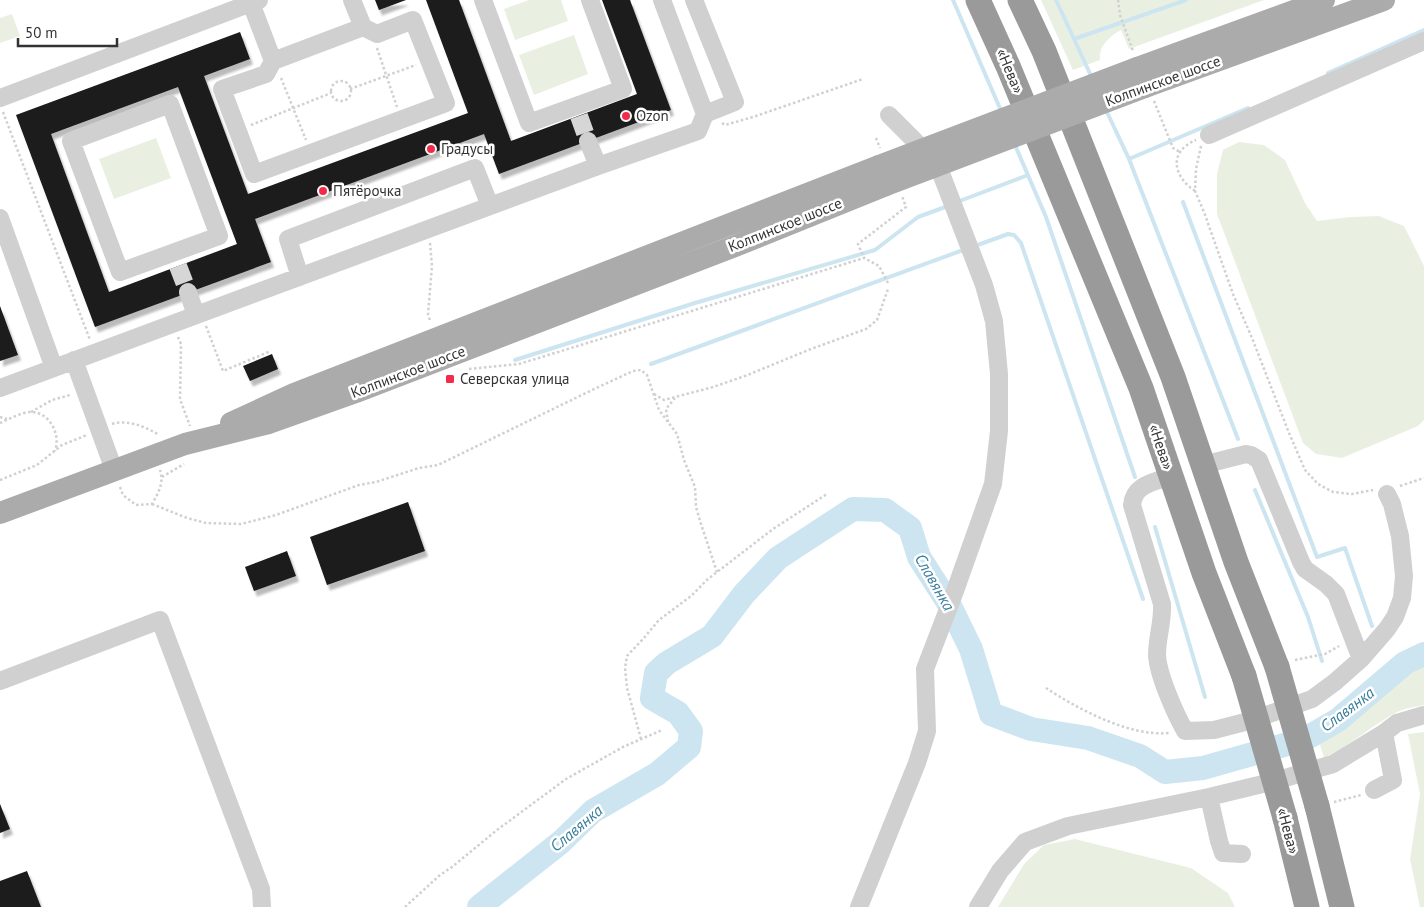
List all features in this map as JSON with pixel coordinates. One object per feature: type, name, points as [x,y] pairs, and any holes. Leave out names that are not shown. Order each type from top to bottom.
[{"type":"highway","name":"«Нева»","points":[[978,0],[1016,84],[1141,388],[1204,574],[1244,676],[1285,818],[1307,907]]},
{"type":"highway","points":[[1020,0],[1044,51],[1170,368],[1236,562],[1284,664],[1326,804],[1342,907]]},
{"type":"main road","name":"Колпинское шоссе","points":[[0,513],[114,470],[160,446],[188,438],[269,423],[356,392],[726,250],[882,176],[1142,77],[1324,0]]},
{"type":"main road","name":"Колпинское шоссе","points":[[1142,77],[1384,0]]},
{"type":"street","points":[[352,0],[367,29],[377,34],[413,20],[446,103],[254,174],[222,89],[266,74],[274,61],[367,29]]},
{"type":"street","points":[[483,0],[529,123],[577,111],[623,89],[590,0]]},
{"type":"street","points":[[0,388],[598,166],[698,131],[705,114],[662,0]]},
{"type":"street","points":[[694,0],[735,102],[705,114]]},
{"type":"street","points":[[0,102],[255,2],[274,61]]},
{"type":"street","points":[[1209,135],[1424,41]]},
{"type":"street","points":[[170,104],[219,236],[176,259],[120,272],[71,141],[170,104]]},
{"type":"street","points":[[859,907],[917,763],[927,731],[925,670],[993,484],[999,431],[999,374],[994,321],[984,285],[937,163],[889,116]]},
{"type":"street","points":[[588,141],[598,166]]},
{"type":"street","points":[[300,277],[288,238],[475,168],[490,206]]},
{"type":"street","points":[[0,218],[54,368]]},
{"type":"street","points":[[188,292],[199,314]]},
{"type":"street","points":[[74,360],[114,470]]},
{"type":"street","points":[[1203,465],[1246,454],[1259,460],[1301,562],[1306,569],[1336,594],[1361,659]]},
{"type":"street","points":[[1171,476],[1141,487],[1134,495],[1132,505],[1162,604],[1163,617],[1157,650],[1159,669],[1177,717],[1185,732],[1214,730],[1249,721],[1312,699],[1361,659],[1395,617],[1402,598],[1404,576],[1400,536],[1392,504],[1387,494]]},
{"type":"street","points":[[0,681],[160,620],[261,889],[262,907]]},
{"type":"street","points":[[978,907],[1000,871],[1026,842],[1068,826],[1209,797],[1333,764],[1397,723],[1424,715]]},
{"type":"street","points":[[1368,793],[1393,780],[1384,733]]},
{"type":"street","points":[[1209,797],[1223,853],[1242,854]]},
{"type":"path","points":[[1118,0],[1120,16],[1142,77],[1173,148],[1180,152]]},
{"type":"path","points":[[367,29],[402,120]]},
{"type":"path","points":[[350,88],[429,60]]},
{"type":"path","points":[[274,61],[311,153]]},
{"type":"path","points":[[705,114],[725,125],[863,79]]},
{"type":"path","points":[[343,81],[350,88],[351,93],[347,100],[339,102],[332,97],[331,89],[335,83],[343,81]]},
{"type":"path","points":[[238,131],[331,93]]},
{"type":"path","points":[[0,102],[93,348]]},
{"type":"path","points":[[1195,191],[1185,184],[1178,173],[1176,162],[1180,152],[1189,143],[1209,135]]},
{"type":"path","points":[[1209,135],[1202,144],[1196,169],[1195,191],[1233,294],[1305,470],[1318,484],[1333,492],[1352,494],[1377,489],[1387,494],[1404,484],[1424,478]]},
{"type":"path","points":[[429,229],[432,266],[428,314],[432,327]]},
{"type":"path","points":[[860,250],[864,258],[879,266],[888,283]]},
{"type":"path","points":[[470,369],[519,364],[864,258]]},
{"type":"path","points":[[654,394],[664,400],[745,376],[810,349],[866,329],[877,320],[888,289]]},
{"type":"path","points":[[199,314],[223,371],[271,351]]},
{"type":"path","points":[[173,324],[181,344],[180,399],[188,438]]},
{"type":"path","points":[[114,470],[123,495],[136,505],[152,504],[187,518],[206,523],[241,524],[276,515],[359,485],[376,482],[418,468],[438,465],[633,371],[641,370],[646,372],[659,410],[677,434],[684,460],[695,487],[696,507],[717,572]]},
{"type":"path","points":[[0,422],[30,412],[52,400],[85,391]]},
{"type":"path","points":[[668,424],[666,409],[676,397]]},
{"type":"path","points":[[30,412],[41,414],[52,423],[58,443],[55,452]]},
{"type":"path","points":[[0,417],[8,420]]},
{"type":"path","points":[[0,480],[37,465],[62,445],[116,423],[133,424],[151,430],[160,446],[162,477],[160,491],[152,504]]},
{"type":"path","points":[[641,739],[627,688],[625,668],[627,656],[659,620],[691,596],[708,579],[773,529],[827,494]]},
{"type":"path","points":[[1284,664],[1325,654]]},
{"type":"path","points":[[1046,688],[1101,718],[1119,724],[1148,733],[1185,732]]},
{"type":"path","points":[[405,907],[440,875],[469,855],[497,830],[566,779],[622,746],[662,730]]},
{"type":"path","points":[[1326,804],[1368,793]]},
{"type":"green space","points":[[529,0],[561,0],[568,21],[515,40],[504,9]]},
{"type":"green space","points":[[1041,0],[1264,0],[1129,49],[1121,30],[1109,38],[1103,46],[1100,60],[1073,70]]},
{"type":"green space","points":[[12,14],[20,36],[0,43],[0,18]]},
{"type":"green space","points":[[574,35],[588,74],[534,95],[519,55]]},
{"type":"green space","points":[[156,138],[171,178],[114,199],[99,159]]},
{"type":"green space","points":[[1239,142],[1264,145],[1285,160],[1305,203],[1317,221],[1379,216],[1404,226],[1424,266],[1424,420],[1418,426],[1342,458],[1316,454],[1303,443],[1217,214],[1217,174],[1223,150]]},
{"type":"green space","points":[[1424,663],[1424,705],[1397,712],[1343,748],[1324,758],[1317,735],[1340,724],[1415,666]]},
{"type":"green space","points":[[1424,732],[1424,907],[1420,907],[1410,859],[1420,794],[1408,734]]},
{"type":"green space","points":[[1075,839],[1191,868],[1228,893],[1235,907],[998,907],[1024,864],[1044,845]]},
{"type":"building","points":[[375,0],[406,0],[379,10]]},
{"type":"building","points":[[426,0],[459,0],[511,141],[637,94],[602,0],[630,0],[671,110],[499,174],[484,134],[255,219],[271,262],[95,327],[16,115],[240,32],[250,59],[204,76],[248,194],[468,113]],"holes":[[[178,87],[237,244],[109,292],[51,134]]]},
{"type":"building","points":[[0,306],[18,355],[0,361]]},
{"type":"building","points":[[272,354],[278,369],[250,381],[243,366]]},
{"type":"building","points":[[408,502],[425,551],[327,585],[310,537]]},
{"type":"building","points":[[287,551],[296,576],[254,591],[245,567]]},
{"type":"building","points":[[0,804],[10,829],[0,833]]},
{"type":"building","points":[[27,871],[41,907],[0,907],[0,881]]},
{"type":"waterway","points":[[953,0],[1002,113]]},
{"type":"waterway","points":[[1056,0],[1092,78]]},
{"type":"waterway","points":[[1074,39],[1186,0]]},
{"type":"waterway","points":[[1328,73],[1424,30]]},
{"type":"waterway","points":[[1129,159],[1248,108]]},
{"type":"waterway","points":[[1106,110],[1129,159],[1238,439]]},
{"type":"waterway","points":[[1015,145],[1046,217],[1135,477]]},
{"type":"waterway","points":[[957,202],[1028,175]]},
{"type":"waterway","points":[[1183,202],[1317,557],[1345,548],[1372,626]]},
{"type":"waterway","points":[[515,360],[695,303],[875,250],[918,217],[948,206]]},
{"type":"waterway","points":[[975,246],[1008,234],[1014,235],[1021,243],[1143,599]]},
{"type":"waterway","points":[[651,364],[966,249]]},
{"type":"waterway","points":[[1255,490],[1308,617],[1322,661]]},
{"type":"waterway","name":"Славянка","points":[[479,907],[561,842],[593,811],[657,774],[689,747],[691,731],[678,713],[652,698],[656,673],[667,663],[712,636],[744,594],[778,558],[853,509],[885,510],[910,528],[919,557],[949,604],[971,649],[991,714],[1031,729],[1088,738],[1140,756],[1165,772],[1203,768],[1305,739],[1338,720],[1405,663],[1424,654]]},
{"type":"waterway","points":[[1155,527],[1205,697]]},
{"type":"tunnel","points":[[579,116],[588,141]]},
{"type":"tunnel","points":[[178,266],[188,292]]},
{"type":"place","name":"Ozon","points":[[626,116]]},
{"type":"place","name":"Градусы","points":[[431,149]]},
{"type":"place","name":"Пятёрочка","points":[[323,191]]},
{"type":"place","name":"Северская улица","points":[[450,379]]}]
